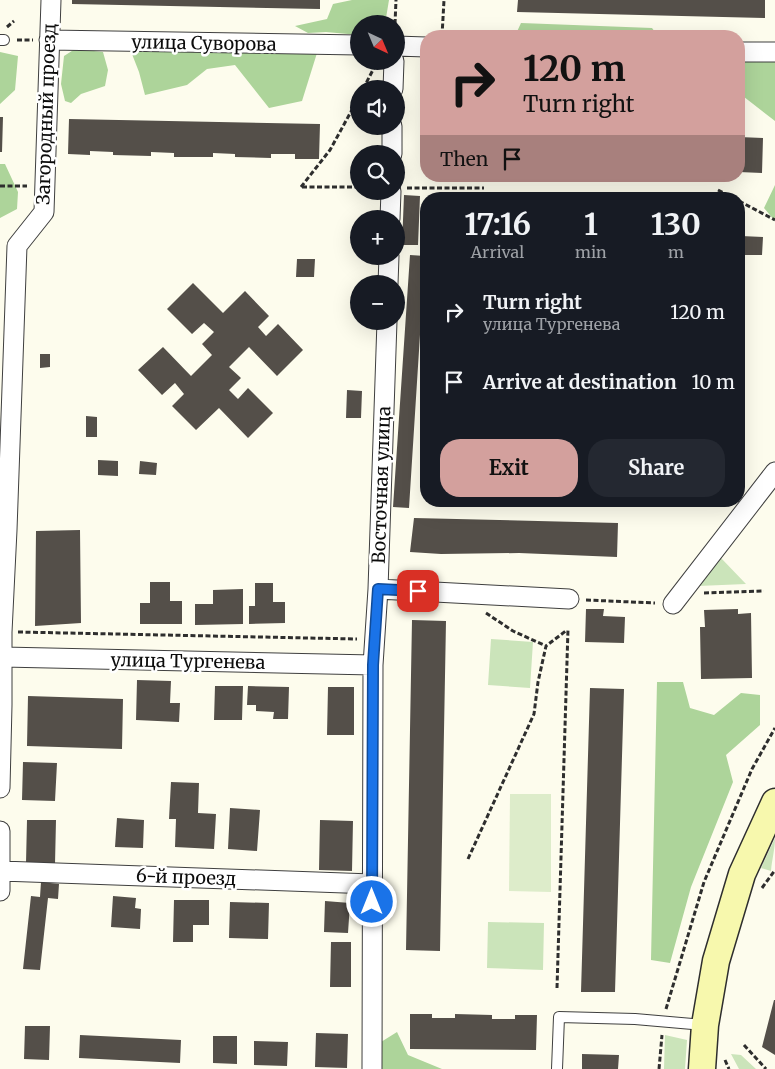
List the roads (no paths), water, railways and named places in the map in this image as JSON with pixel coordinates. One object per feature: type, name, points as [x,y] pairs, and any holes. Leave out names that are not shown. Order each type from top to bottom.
[{"type":"main road","points":[[713,1063],[704,1026],[716,961],[742,874],[775,802]]},
{"type":"street","name":"Загородный проезд","points":[[0,788],[2,632],[17,246],[44,212],[51,0]]},
{"type":"street","name":"улица Суворова","points":[[49,40],[350,45]]},
{"type":"street","points":[[405,46],[420,46]]},
{"type":"street","points":[[745,52],[775,52]]},
{"type":"street","name":"Восточная улица","points":[[372,1069],[373,665],[378,589],[387,330]]},
{"type":"street","points":[[677,599],[775,472]]},
{"type":"street","points":[[378,589],[569,599]]},
{"type":"street","name":"улица Тургенева","points":[[3,656],[373,665]]},
{"type":"street","points":[[0,831],[0,891]]},
{"type":"street","name":"6-й проезд","points":[[1,871],[372,884]]},
{"type":"lane","points":[[557,1069],[558,1017],[635,1019],[704,1026]]}]
